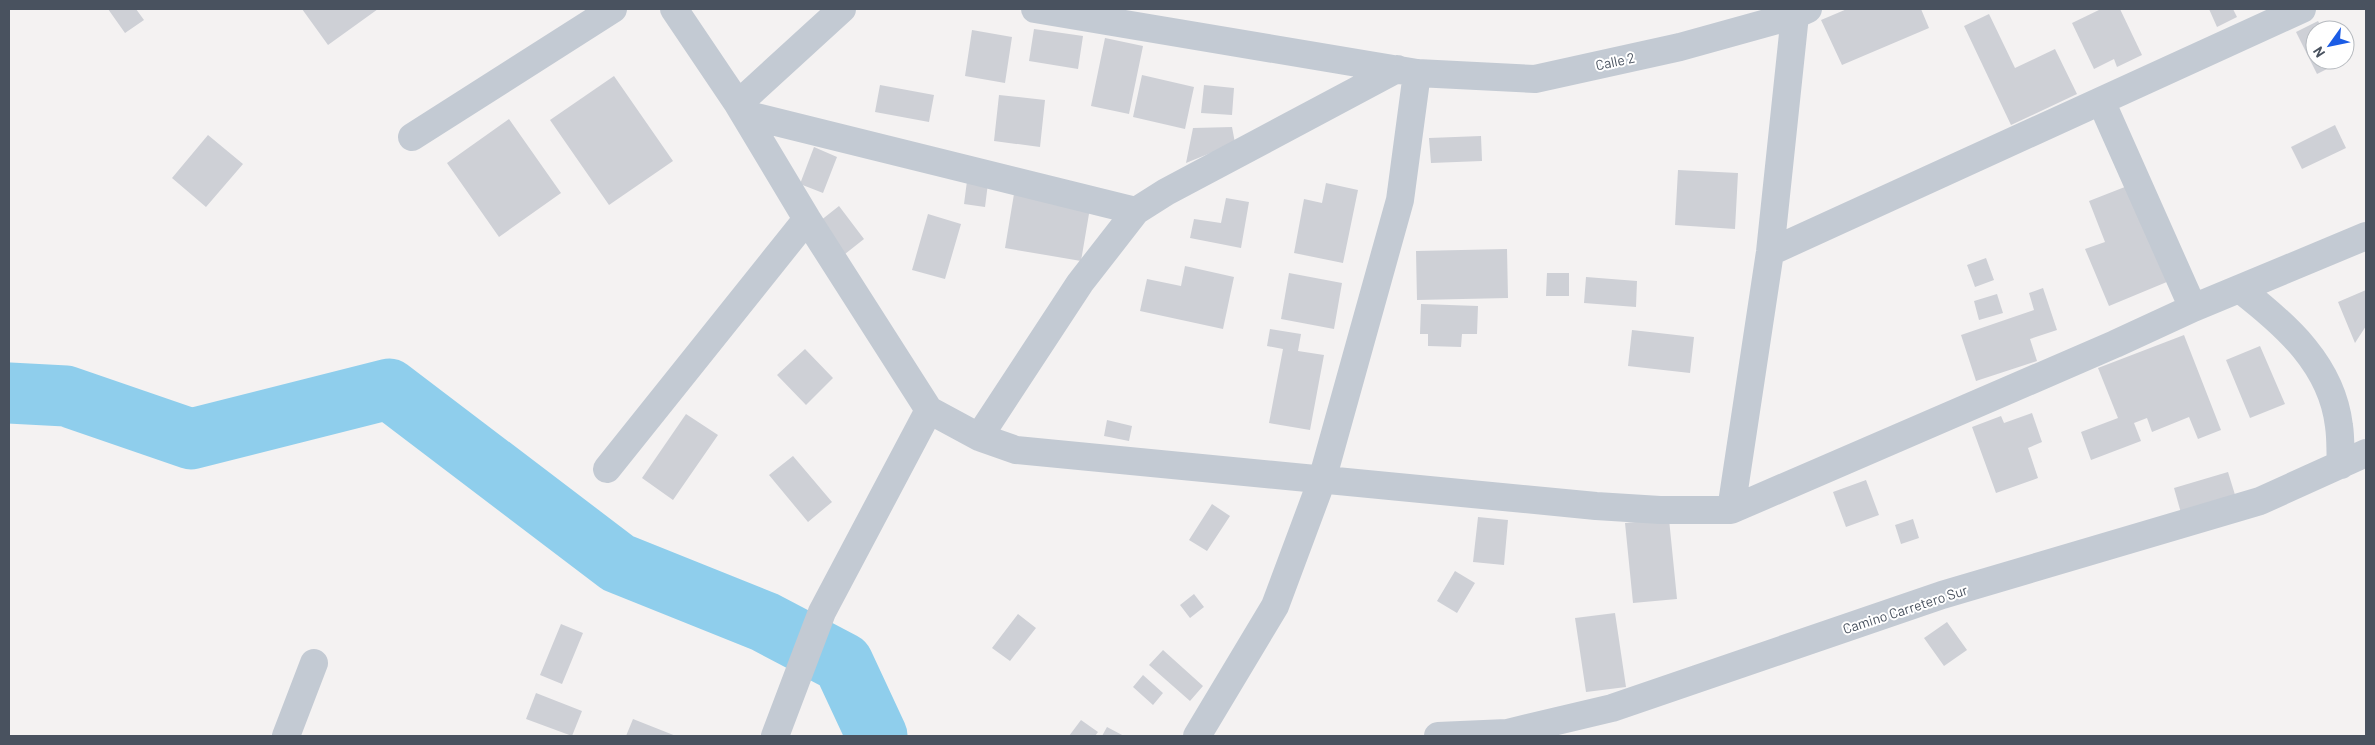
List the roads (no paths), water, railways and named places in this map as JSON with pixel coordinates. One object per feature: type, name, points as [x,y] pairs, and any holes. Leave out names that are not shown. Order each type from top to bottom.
[{"type":"street","points":[[412,137],[613,9]]},
{"type":"street","points":[[674,9],[741,109],[807,219],[929,410],[980,437],[1016,450],[1596,506],[1660,510],[1731,510],[2115,344],[2193,308],[2241,290],[2366,236]]},
{"type":"street","points":[[741,109],[842,9]]},
{"type":"street","name":"Calle 2","points":[[1035,9],[1407,71],[1535,79],[1680,47],[1801,12]]},
{"type":"street","points":[[1770,252],[2302,9]]},
{"type":"street","points":[[1731,510],[1770,252],[1801,12]]},
{"type":"street","points":[[980,437],[1080,283],[1136,211],[1166,192],[1407,71],[1400,200],[1322,480],[1275,606],[1197,736]]},
{"type":"street","points":[[2101,101],[2193,308]]},
{"type":"street","points":[[741,109],[1136,211]]},
{"type":"street","points":[[608,469],[807,219]]},
{"type":"street","points":[[2241,290],[2279,320],[2308,350],[2329,388],[2339,425],[2341,465]]},
{"type":"street","points":[[775,736],[822,612],[929,410]]},
{"type":"street","name":"Camino Carretero Sur","points":[[1438,736],[1507,732],[1612,708],[1942,595],[2260,501],[2366,453]]},
{"type":"street","points":[[286,736],[314,663]]},
{"type":"waterway","points":[[9,393],[66,396],[191,439],[389,389],[618,563],[765,622],[843,663],[877,736]]}]
